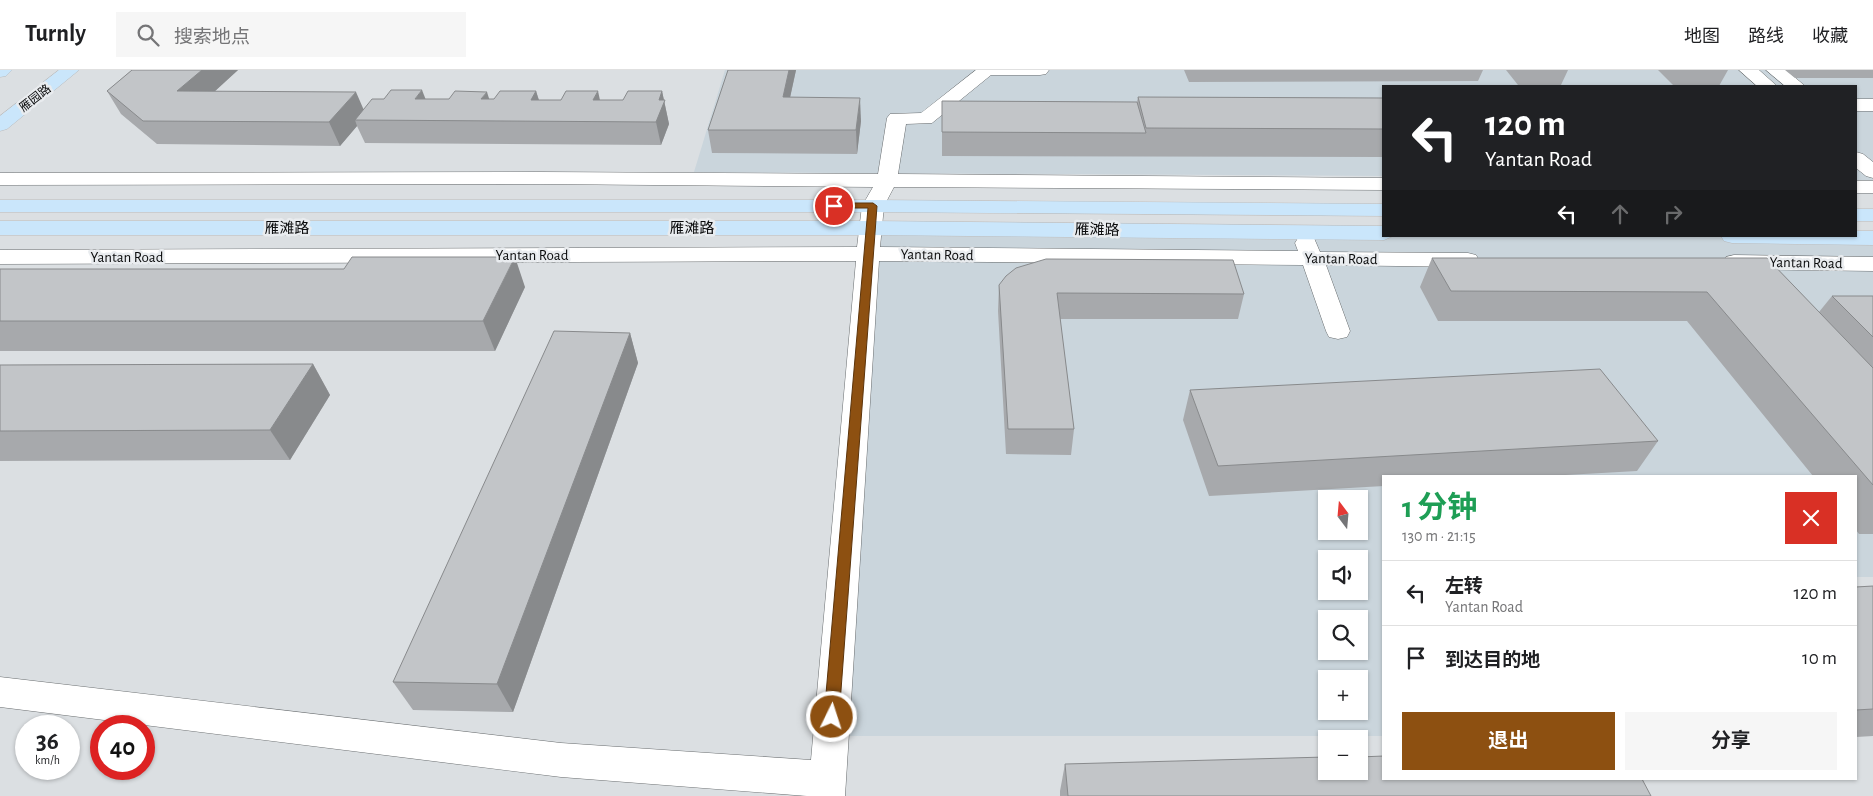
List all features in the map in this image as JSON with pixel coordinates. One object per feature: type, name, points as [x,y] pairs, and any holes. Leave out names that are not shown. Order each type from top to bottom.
[{"type":"main road","name":"雁园路","points":[[0,125],[70,70]]},
{"type":"main road","name":"Yantan Road","points":[[0,206],[871,229],[1382,210]]},
{"type":"main road","points":[[1857,215],[1873,215]]},
{"type":"main road","name":"雁滩路","points":[[0,228],[871,229],[1382,233]]},
{"type":"main road","points":[[1802,237],[1873,238]]},
{"type":"street","points":[[0,692],[561,760],[827,788],[871,229],[887,180],[897,118],[925,119],[987,70],[1040,70]]},
{"type":"street","points":[[1748,70],[1767,85]]},
{"type":"street","points":[[1775,70],[1795,85]]},
{"type":"street","points":[[1857,105],[1873,105]]},
{"type":"street","points":[[1857,159],[1873,172]]},
{"type":"street","points":[[0,179],[541,178],[1382,184]]},
{"type":"street","points":[[1857,187],[1873,187]]},
{"type":"street","name":"Yantan Road","points":[[0,257],[871,229],[1312,258],[1489,260]]},
{"type":"street","points":[[1302,232],[1338,331]]},
{"type":"street","name":"Yantan Road","points":[[1716,262],[1873,264]]},
{"type":"shaded area","points":[[725,70],[1873,70],[1873,180],[1857,180],[1857,85],[1382,85],[1382,176],[694,172]]},
{"type":"shaded area","points":[[870,228],[1382,237],[1873,238],[1873,577],[1857,577],[1857,475],[1382,475],[1382,736],[1368,736],[1368,730],[1318,730],[1318,736],[830,736]]},
{"type":"building","points":[[132,70],[202,70],[177,91],[356,92],[329,122],[143,121],[107,91]]},
{"type":"building","points":[[728,70],[789,70],[783,97],[860,98],[856,130],[708,130]]},
{"type":"building","points":[[391,90],[422,90],[415,99],[449,99],[455,91],[487,92],[481,99],[494,99],[500,91],[536,91],[531,100],[561,100],[566,91],[598,91],[593,100],[623,100],[628,91],[662,91],[659,100],[665,100],[656,122],[355,120],[372,99],[384,99]]},
{"type":"building","points":[[1138,97],[1382,98],[1382,129],[1146,128]]},
{"type":"building","points":[[942,101],[1137,102],[1146,133],[942,132]]},
{"type":"building","points":[[352,257],[515,257],[483,321],[0,321],[0,269],[344,269]]},
{"type":"building","points":[[1432,258],[1767,258],[1873,368],[1873,485],[1707,292],[1451,291]]},
{"type":"building","points":[[1046,259],[1233,260],[1244,294],[1057,293],[1074,429],[1008,429],[999,285],[1016,268]]},
{"type":"building","points":[[1832,296],[1873,296],[1873,337]]},
{"type":"building","points":[[554,331],[630,333],[497,684],[393,682]]},
{"type":"building","points":[[313,364],[270,430],[0,431],[0,365]]},
{"type":"building","points":[[1600,369],[1658,441],[1218,466],[1190,390]]},
{"type":"building","points":[[1873,586],[1873,709],[1857,710],[1857,587]]},
{"type":"building","points":[[1382,756],[1382,780],[1643,780],[1651,796],[1068,796],[1065,764],[1318,757],[1318,780],[1368,780],[1368,757]]},
{"type":"route","points":[[832,717],[873,206],[834,206]]}]
